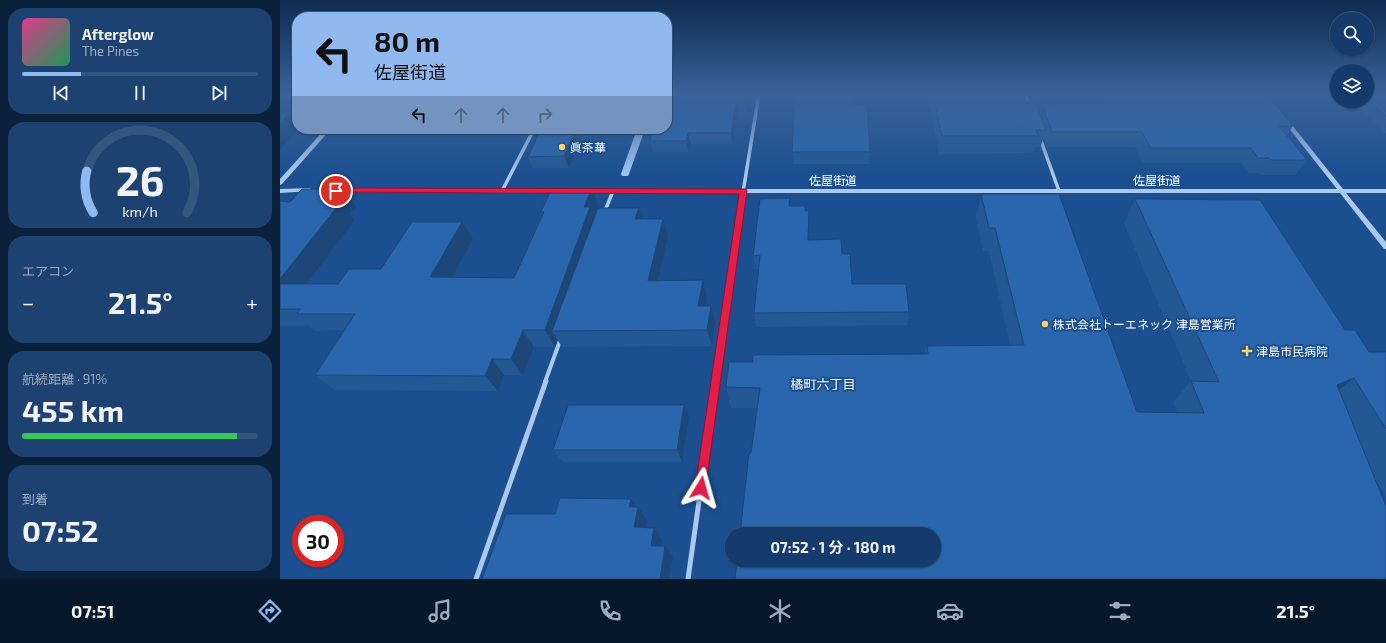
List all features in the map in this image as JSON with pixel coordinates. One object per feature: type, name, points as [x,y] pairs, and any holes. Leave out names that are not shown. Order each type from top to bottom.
[{"type":"street","points":[[688,579],[743,191],[755,121]]},
{"type":"street","points":[[1285,121],[1386,247]]},
{"type":"street","points":[[280,183],[324,134]]},
{"type":"street","points":[[502,191],[531,134]]},
{"type":"street","points":[[1039,135],[1059,191]]},
{"type":"street","points":[[280,191],[315,190]]},
{"type":"street","points":[[330,190],[563,191]]},
{"type":"street","name":"佐屋街道","points":[[578,191],[1386,191]]},
{"type":"street","points":[[602,220],[613,191]]},
{"type":"street","points":[[476,579],[564,330]]},
{"type":"building","points":[[672,121],[733,121],[731,133],[688,133],[686,141],[650,141],[652,134],[672,134]]},
{"type":"building","points":[[794,121],[868,121],[870,152],[792,152]]},
{"type":"building","points":[[939,121],[1043,121],[1046,130],[1036,130],[1039,136],[942,136]]},
{"type":"building","points":[[1048,121],[1289,121],[1293,126],[1279,126],[1307,160],[1271,160],[1269,158],[1258,158],[1251,148],[1151,148],[1142,132],[1052,132]]},
{"type":"building","points":[[539,134],[574,134],[564,156],[528,157]]},
{"type":"building","points":[[552,188],[592,188],[584,207],[590,207],[545,330],[523,330],[511,359],[492,359],[485,376],[315,375],[355,314],[297,314],[300,309],[280,309],[280,284],[338,284],[349,269],[381,269],[412,222],[462,222],[430,277],[514,278],[544,212],[541,212]]},
{"type":"building","points":[[302,189],[342,189],[332,202],[341,202],[280,279],[280,201],[290,202]]},
{"type":"building","name":"津島市民病院","points":[[981,194],[1059,194],[1137,412],[1204,413],[1191,381],[1219,382],[1135,199],[1260,200],[1345,330],[1355,330],[1369,352],[1386,352],[1386,429],[1354,378],[1337,385],[1386,506],[1386,579],[735,579],[736,567],[941,567],[941,527],[741,527],[749,453],[751,453],[760,388],[726,387],[729,362],[753,362],[753,355],[928,354],[927,346],[1024,345],[995,228],[989,228]]},
{"type":"building","points":[[790,198],[789,206],[805,206],[805,211],[809,211],[808,240],[841,239],[842,254],[850,254],[852,284],[906,284],[909,312],[754,313],[760,255],[753,256],[760,199]]},
{"type":"building","points":[[598,208],[639,208],[635,219],[663,219],[648,281],[703,280],[698,306],[711,306],[707,330],[552,331]]},
{"type":"building","points":[[568,405],[684,405],[677,450],[553,450]]},
{"type":"building","points":[[560,498],[631,499],[629,507],[638,507],[634,527],[654,528],[651,546],[665,546],[660,579],[482,579],[506,514],[555,514]]},
{"type":"waterway","points":[[625,174],[639,134]]},
{"type":"place","name":"眞茶華","points":[[562,147]]},
{"type":"place","name":"株式会社トーエネック 津島営業所","points":[[1045,324]]},
{"type":"place","name":"津島市民病院","points":[[1247,351]]},
{"type":"district","name":"橘町六丁目","points":[[823,384]]},
{"type":"route","points":[[336,191],[743,191],[701,488]]}]
